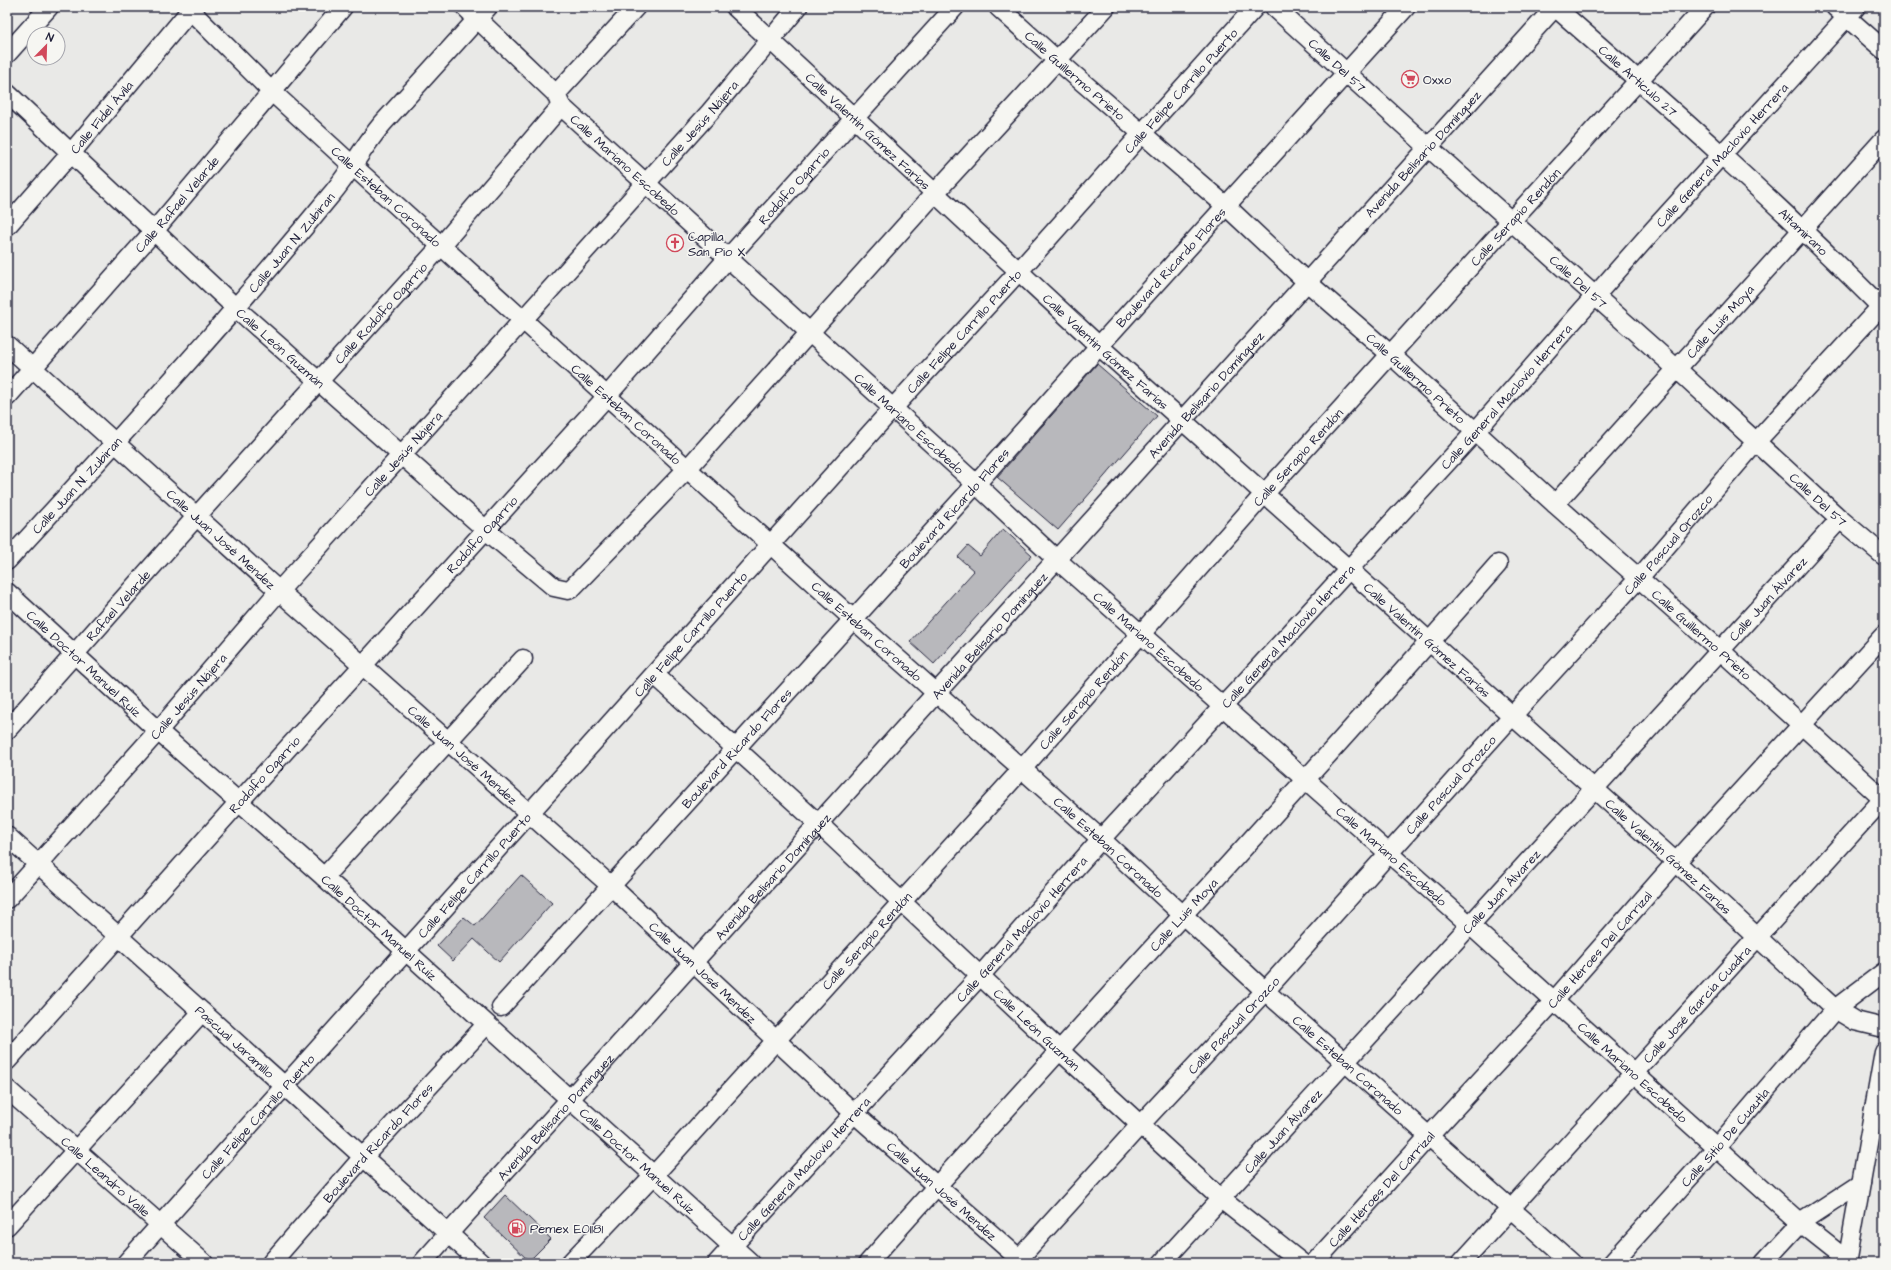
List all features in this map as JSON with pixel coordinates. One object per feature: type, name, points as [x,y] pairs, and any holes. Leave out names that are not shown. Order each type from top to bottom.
[{"type":"street","points":[[7,54],[49,7]]},
{"type":"street","name":"Calle Rafael Velarde","points":[[7,397],[154,231],[343,7]]},
{"type":"street","name":"Calle Rodolfo Ogarrio","points":[[196,517],[441,246],[558,100],[636,7]]},
{"type":"street","name":"Calle Valentín Gómez Farías","points":[[735,7],[934,194],[1099,346],[1676,862],[1835,1010],[1855,1021],[1884,1028]]},
{"type":"street","name":"Calle Jesús Nájera","points":[[7,899],[158,731],[279,591],[710,112],[798,7]]},
{"type":"street","name":"Rodolfo Ogarrio","points":[[7,1061],[117,936],[364,666],[607,396],[728,258],[855,120],[955,7]]},
{"type":"street","name":"Calle Guillermo Prieto","points":[[998,7],[1058,61],[1226,206],[1307,282],[1390,354],[1555,504],[1721,651],[1883,799]]},
{"type":"street","points":[[688,468],[811,333],[934,194],[1058,61],[1106,7]]},
{"type":"street","name":"Calle Felipe Carrillo Puerto","points":[[126,1263],[1255,7]]},
{"type":"street","name":"Calle Del 57","points":[[1274,7],[1428,147],[1677,369],[1840,519],[1884,556]]},
{"type":"street","name":"Boulevard Ricardo Flores","points":[[501,1007],[976,484],[1406,7]]},
{"type":"street","name":"Calle Artículo 27","points":[[1555,7],[1639,80],[1721,156]]},
{"type":"street","name":"Avenida Belisario Domínguez","points":[[422,1263],[572,1100],[1056,560],[1555,7]]},
{"type":"street","name":"Calle Serapio Rendón","points":[[570,1263],[654,1175],[1022,769],[1140,634],[1390,354],[1705,7]]},
{"type":"street","name":"Calle Esteban Coronado","points":[[190,8],[271,91],[441,246],[688,468],[853,619],[1101,839],[1265,991],[1428,1136],[1512,1208],[1572,1263]]},
{"type":"street","name":"Calle Fidel Ávila","points":[[7,226],[72,152],[190,8]]},
{"type":"street","points":[[1846,10],[1884,50]]},
{"type":"street","name":"Calle General Maclovio Herrera","points":[[717,1263],[980,976],[1101,839],[1475,432],[1594,296],[1721,156],[1846,10]]},
{"type":"street","name":"Calle Mariano Escobedo","points":[[477,11],[558,100],[646,183],[976,484],[1056,560],[1224,706],[1388,854],[1471,926],[1633,1074],[1800,1223],[1848,1262]]},
{"type":"street","name":"Calle Juan N. Zubiran","points":[[7,561],[236,308],[331,196],[353,166],[368,141],[477,11]]},
{"type":"street","name":"Calle León Guzmán","points":[[7,93],[72,152],[236,308],[486,530],[554,587],[564,590],[572,588],[688,468]]},
{"type":"street","name":"Calle Luis Moya","points":[[1555,504],[1884,139]]},
{"type":"street","name":"Altamirano","points":[[1721,156],[1803,230],[1883,307]]},
{"type":"street","name":"Calle Pascual Orozco","points":[[1019,1261],[1140,1125],[1265,991],[1512,716],[1639,578],[1756,442],[1883,307]]},
{"type":"street","name":"Calle Juan José Mendez","points":[[7,345],[196,517],[611,886],[775,1041],[1019,1261]]},
{"type":"street","name":"Rafael Velarde","points":[[7,730],[196,517]]},
{"type":"street","name":"Calle Juan Álvarez","points":[[1162,1263],[1471,926],[1593,789],[1721,651],[1840,519]]},
{"type":"street","name":"Calle Luis Moya","points":[[868,1263],[1059,1050],[1184,915],[1498,564]]},
{"type":"street","name":"Calle Doctor Manuel Ruíz","points":[[7,592],[158,731],[238,803],[324,877],[751,1263]]},
{"type":"street","name":"Calle Héroes Del Carrizal","points":[[1314,1263],[1428,1136],[1554,1001],[1676,862],[1884,635]]},
{"type":"street","points":[[324,877],[523,659]]},
{"type":"street","name":"Calle León Guzmán","points":[[655,675],[820,825],[1059,1050],[1221,1199],[1302,1263]]},
{"type":"street","name":"Calle José García Cuadra","points":[[1461,1263],[1883,799]]},
{"type":"street","name":"Pascual Jaramillo","points":[[7,836],[481,1263]]},
{"type":"street","name":"Calle Sitio De Cuautla","points":[[1612,1263],[1716,1148],[1835,1010],[1884,972]]},
{"type":"street","points":[[7,1226],[202,1012]]},
{"type":"street","name":"Boulevard Ricardo Flores","points":[[271,1263],[364,1157],[486,1024]]},
{"type":"street","points":[[1848,1262],[1861,1183],[1879,1112],[1884,1052]]},
{"type":"street","name":"Calle Leandro Valle","points":[[7,1089],[204,1263]]},
{"type":"street","points":[[1763,1263],[1800,1223],[1861,1183]]},
{"type":"building","points":[[1097,364],[1157,416],[1058,530],[997,477]]},
{"type":"building","points":[[1003,529],[1032,555],[934,664],[910,642],[974,571],[958,557],[968,546],[980,556]]},
{"type":"building","points":[[521,875],[552,903],[499,962],[474,939],[453,961],[437,946],[464,917],[475,926]]},
{"type":"building","name":"Pemex E01181","points":[[505,1195],[551,1239],[529,1261],[484,1218]]},
{"type":"place","name":"Oxxo","points":[[1410,79]]},
{"type":"place","name":"Capilla San Pio X","points":[[675,243]]},
{"type":"place","name":"Pemex E01181","points":[[517,1228]]}]
